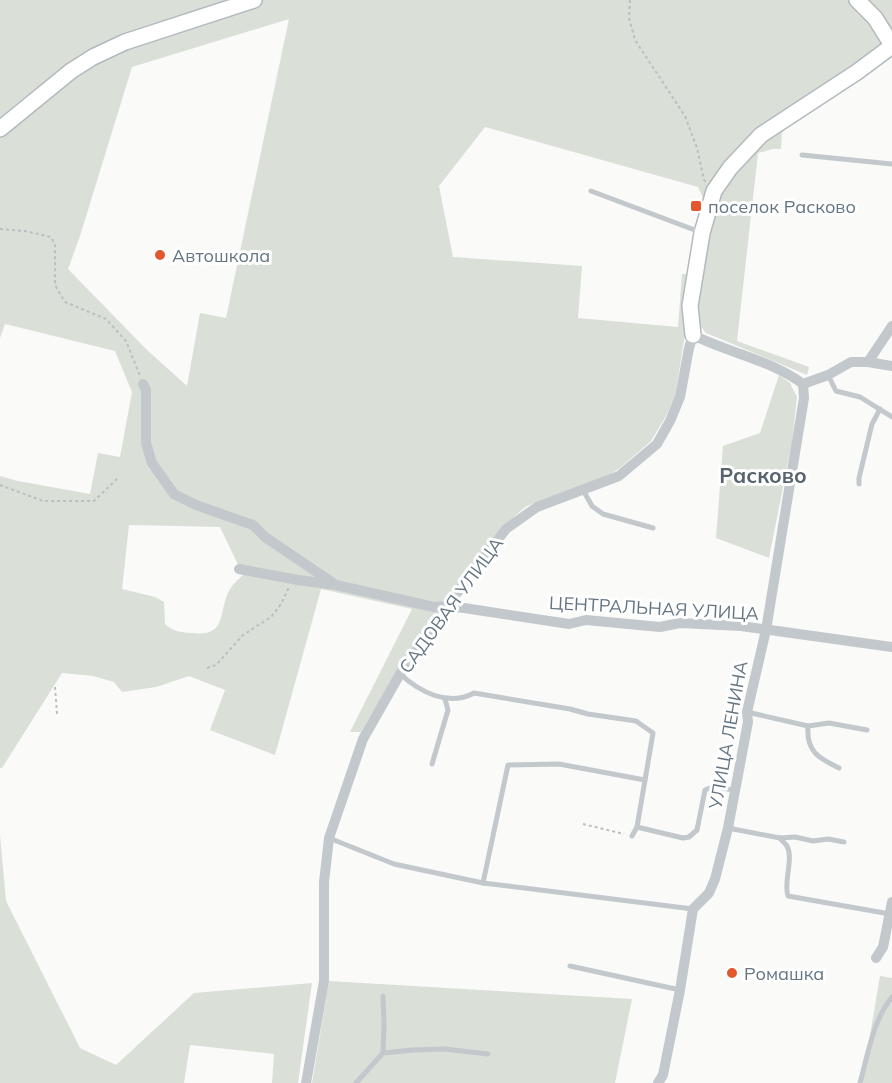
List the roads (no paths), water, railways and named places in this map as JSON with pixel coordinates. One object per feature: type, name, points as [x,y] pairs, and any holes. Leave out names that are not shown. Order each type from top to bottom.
[{"type":"street","points":[[0,129],[71,71],[93,57],[124,42],[254,0]]},
{"type":"street","points":[[858,0],[875,18],[892,45]]},
{"type":"street","name":"САДОВАЯ УЛИЦА","points":[[306,1083],[324,981],[324,882],[329,838],[363,739],[400,674],[447,606],[506,529],[537,507],[619,476],[657,444],[680,397],[693,335],[690,306],[702,233],[714,191],[730,168],[761,135],[857,72],[892,45]]},
{"type":"street","points":[[868,362],[892,326]]},
{"type":"street","points":[[693,335],[781,370],[803,384],[851,363],[868,362],[892,366]]},
{"type":"street","points":[[143,384],[146,390],[146,443],[152,462],[174,494],[196,506],[254,525],[265,537],[336,585]]},
{"type":"street","name":"УЛИЦА ЛЕНИНА","points":[[693,909],[709,893],[715,879],[728,828],[748,722],[747,712],[766,630],[804,398],[803,384]]},
{"type":"street","name":"ЦЕНТРАЛЬНАЯ УЛИЦА","points":[[239,569],[336,585],[434,607],[447,606],[569,624],[586,620],[660,627],[680,623],[741,626],[892,647]]},
{"type":"street","points":[[876,958],[890,935],[892,902]]},
{"type":"street","points":[[658,1083],[663,1075],[693,909]]},
{"type":"lane","points":[[802,154],[892,164]]},
{"type":"lane","points":[[591,191],[702,233]]},
{"type":"lane","points":[[828,375],[836,391],[861,397],[892,417]]},
{"type":"lane","points":[[859,484],[872,424],[880,409]]},
{"type":"lane","points":[[583,490],[592,506],[603,514],[653,528]]},
{"type":"lane","points":[[400,674],[413,685],[445,699],[463,699],[474,693],[636,721],[653,733],[637,827],[632,836]]},
{"type":"lane","points":[[432,764],[448,710],[445,699]]},
{"type":"lane","points":[[747,712],[808,726],[829,723],[867,730]]},
{"type":"lane","points":[[808,726],[807,738],[813,751],[824,761],[839,768]]},
{"type":"lane","points":[[483,884],[508,765],[559,764],[645,780]]},
{"type":"lane","points":[[637,827],[682,838],[689,837],[697,830],[705,790],[712,787],[735,790]]},
{"type":"lane","points":[[728,828],[780,838],[795,837],[813,841],[828,839],[844,842]]},
{"type":"lane","points":[[329,838],[394,864],[483,884],[693,909]]},
{"type":"lane","points":[[780,838],[788,847],[789,871],[786,889],[788,896],[891,914]]},
{"type":"lane","points":[[570,966],[680,990]]},
{"type":"lane","points":[[356,1083],[383,1053],[383,996]]},
{"type":"lane","points":[[860,1083],[873,1034],[884,1007],[892,997]]},
{"type":"lane","points":[[383,1053],[444,1049],[488,1054]]},
{"type":"place","name":"поселок Расково","points":[[696,206]]},
{"type":"place","name":"Автошкола","points":[[160,255]]},
{"type":"place","name":"Ромашка","points":[[732,973]]},
{"type":"district","name":"Расково","points":[[763,475]]}]
